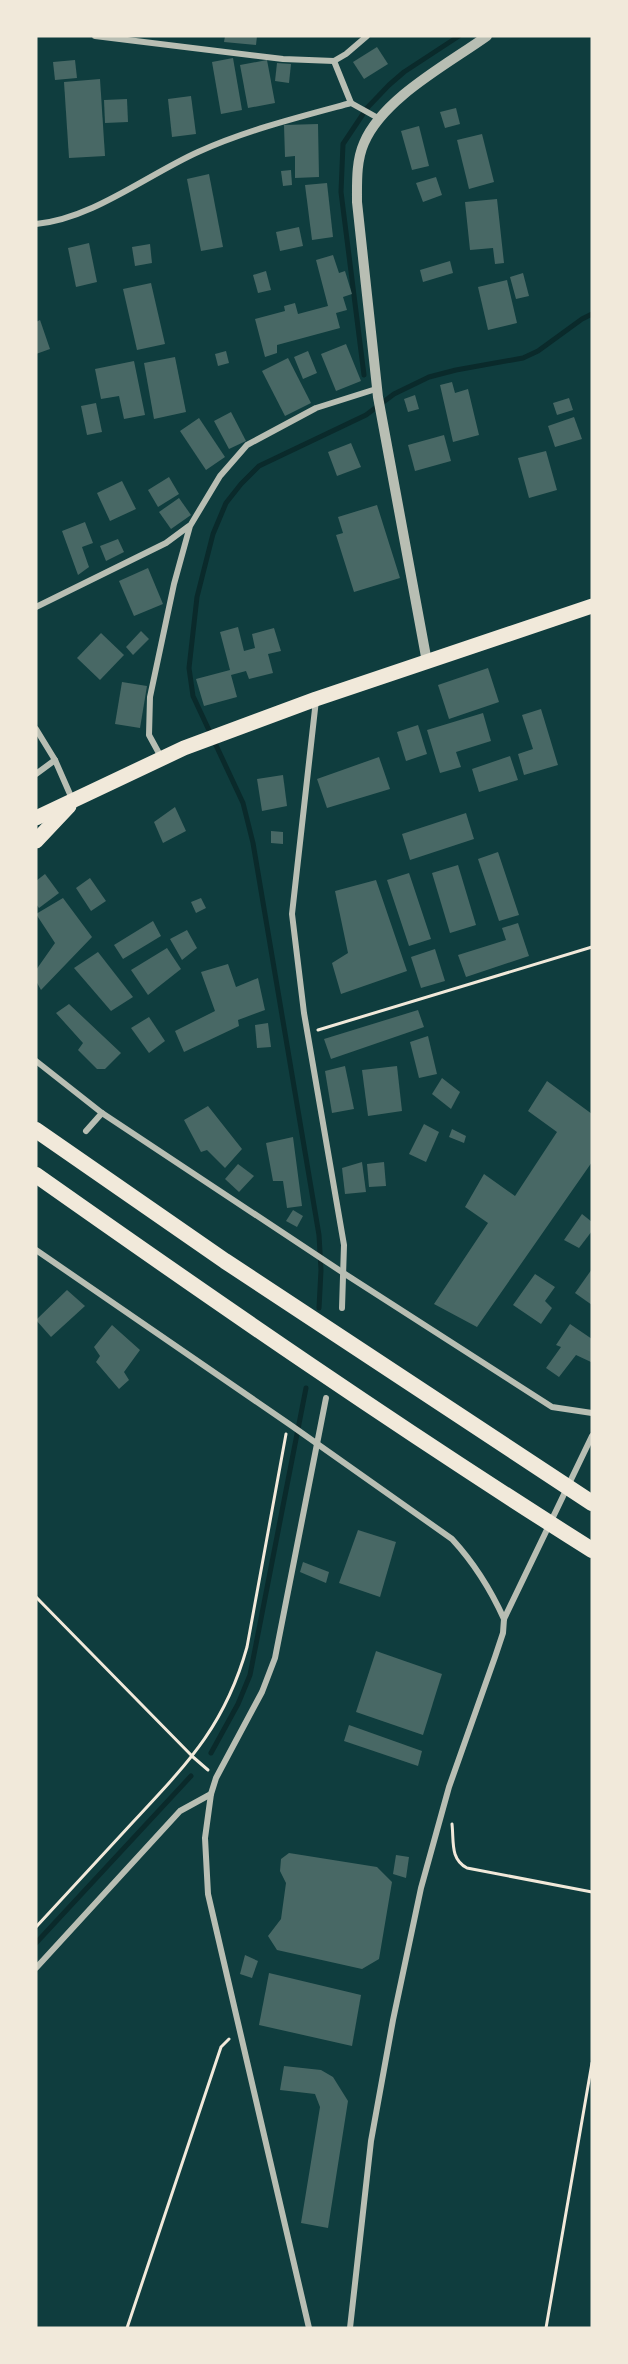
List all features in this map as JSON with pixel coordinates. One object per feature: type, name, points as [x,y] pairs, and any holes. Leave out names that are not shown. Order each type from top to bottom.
[{"type":"highway","points":[[36,818],[184,748],[230,733],[316,699],[592,606]]},
{"type":"highway","points":[[36,841],[73,801]]},
{"type":"highway","points":[[36,1130],[225,1261],[592,1503]]},
{"type":"highway","points":[[36,1175],[205,1294],[523,1507],[592,1550]]},
{"type":"street","points":[[95,36],[283,59],[334,61],[367,36]]},
{"type":"street","points":[[427,662],[377,393],[357,202],[357,172],[363,144],[374,116],[487,36]]},
{"type":"street","points":[[334,61],[351,103],[374,116]]},
{"type":"street","points":[[36,225],[52,223],[85,211],[198,152],[264,127],[351,103]]},
{"type":"street","points":[[161,758],[148,735],[150,698],[174,584],[190,526],[220,476],[247,446],[316,408],[377,393]]},
{"type":"street","points":[[36,607],[166,543],[190,526]]},
{"type":"street","points":[[316,699],[292,914],[307,1034],[344,1245],[345,1274],[342,1308]]},
{"type":"street","points":[[36,729],[55,760],[73,801]]},
{"type":"street","points":[[36,774],[55,760]]},
{"type":"street","points":[[36,1061],[102,1113],[345,1274],[552,1407],[592,1413]]},
{"type":"street","points":[[86,1131],[102,1113]]},
{"type":"street","points":[[36,1250],[290,1424],[452,1539],[473,1562],[491,1590],[504,1619]]},
{"type":"street","points":[[309,2328],[208,1894],[205,1838],[211,1794],[216,1778],[262,1692],[275,1658],[326,1398]]},
{"type":"street","points":[[350,2328],[371,2141],[393,2020],[421,1888],[449,1787],[503,1633],[504,1619],[592,1436]]},
{"type":"street","points":[[36,1968],[180,1811],[211,1794]]},
{"type":"path","points":[[307,1034],[592,947]]},
{"type":"path","points":[[36,1927],[192,1757],[216,1723],[238,1679],[247,1647],[290,1424]]},
{"type":"path","points":[[36,1597],[192,1757],[216,1778]]},
{"type":"path","points":[[452,1821],[455,1856],[458,1863],[467,1868],[592,1892]]},
{"type":"path","points":[[127,2328],[221,2047],[240,2031]]},
{"type":"path","points":[[546,2328],[592,2063]]},
{"type":"building","points":[[225,36],[257,36],[256,45],[224,42]]},
{"type":"building","points":[[377,47],[388,64],[364,79],[353,62]]},
{"type":"building","points":[[233,58],[242,110],[221,114],[212,62]]},
{"type":"building","points":[[75,60],[77,78],[55,80],[53,62]]},
{"type":"building","points":[[267,60],[275,103],[248,108],[240,65]]},
{"type":"building","points":[[277,63],[291,64],[289,83],[275,81]]},
{"type":"building","points":[[100,79],[105,156],[69,158],[64,82]]},
{"type":"building","points":[[191,96],[196,134],[172,137],[168,99]]},
{"type":"building","points":[[127,99],[128,122],[105,123],[104,100]]},
{"type":"building","points":[[456,108],[460,124],[445,128],[440,112]]},
{"type":"building","points":[[318,124],[319,177],[295,178],[295,156],[285,157],[284,125]]},
{"type":"building","points":[[419,126],[429,166],[412,170],[401,131]]},
{"type":"building","points":[[482,134],[494,182],[469,189],[457,140]]},
{"type":"building","points":[[291,170],[292,185],[283,186],[281,171]]},
{"type":"building","points":[[209,174],[223,247],[201,251],[187,179]]},
{"type":"building","points":[[436,177],[442,195],[423,202],[416,183]]},
{"type":"building","points":[[327,183],[333,237],[312,240],[305,185]]},
{"type":"building","points":[[497,199],[504,263],[495,264],[493,248],[470,250],[465,202]]},
{"type":"building","points":[[299,227],[303,246],[280,251],[276,232]]},
{"type":"building","points":[[89,243],[97,282],[76,287],[68,248]]},
{"type":"building","points":[[150,244],[152,263],[135,266],[132,247]]},
{"type":"building","points":[[333,255],[339,273],[345,271],[352,294],[343,297],[347,310],[336,313],[340,328],[277,345],[277,353],[265,357],[255,319],[285,311],[284,306],[295,303],[298,314],[328,306],[316,260]]},
{"type":"building","points":[[450,261],[453,273],[423,282],[420,270]]},
{"type":"building","points":[[266,271],[271,290],[258,293],[253,275]]},
{"type":"building","points":[[523,273],[529,296],[516,299],[510,277]]},
{"type":"building","points":[[507,280],[517,323],[488,330],[478,287]]},
{"type":"building","points":[[151,283],[165,344],[137,350],[123,289]]},
{"type":"building","points":[[40,320],[50,349],[36,354],[36,322]]},
{"type":"building","points":[[346,344],[361,381],[336,391],[321,354]]},
{"type":"building","points":[[226,351],[229,363],[218,366],[215,354]]},
{"type":"building","points":[[308,351],[317,373],[303,379],[294,357]]},
{"type":"building","points":[[175,357],[186,412],[154,419],[144,363]]},
{"type":"building","points":[[288,358],[311,403],[285,416],[262,371]]},
{"type":"building","points":[[134,361],[145,415],[124,419],[119,396],[101,399],[95,369]]},
{"type":"building","points":[[452,382],[455,393],[468,389],[479,435],[453,442],[440,385]]},
{"type":"building","points":[[415,395],[419,409],[408,412],[404,399]]},
{"type":"building","points":[[569,398],[573,410],[557,415],[553,403]]},
{"type":"building","points":[[96,403],[102,432],[87,435],[81,406]]},
{"type":"building","points":[[231,412],[246,441],[229,449],[214,421]]},
{"type":"building","points":[[574,417],[582,439],[555,447],[548,426]]},
{"type":"building","points":[[199,418],[225,457],[206,470],[180,431]]},
{"type":"building","points":[[444,435],[451,461],[415,471],[408,445]]},
{"type":"building","points":[[351,443],[361,467],[337,476],[328,452]]},
{"type":"building","points":[[546,451],[557,490],[529,498],[518,458]]},
{"type":"building","points":[[169,477],[179,494],[158,507],[148,490]]},
{"type":"building","points":[[122,481],[136,509],[110,521],[97,493]]},
{"type":"building","points":[[179,498],[191,515],[171,529],[159,512]]},
{"type":"building","points":[[377,505],[400,578],[354,592],[336,535],[343,533],[338,517]]},
{"type":"building","points":[[85,522],[93,543],[82,547],[89,567],[78,575],[62,531]]},
{"type":"building","points":[[118,539],[124,552],[106,561],[100,546]]},
{"type":"building","points":[[148,568],[163,604],[134,616],[119,581]]},
{"type":"building","points":[[238,627],[244,651],[255,648],[252,634],[274,628],[281,651],[268,654],[273,673],[249,679],[246,671],[231,675],[237,697],[204,706],[196,679],[230,670],[220,632]]},
{"type":"building","points":[[141,631],[149,639],[133,655],[126,647]]},
{"type":"building","points":[[101,633],[124,655],[100,680],[77,658]]},
{"type":"building","points":[[488,668],[499,702],[449,719],[438,685]]},
{"type":"building","points":[[122,682],[147,686],[140,728],[115,724]]},
{"type":"building","points":[[541,709],[558,765],[524,775],[518,754],[533,749],[522,715]]},
{"type":"building","points":[[483,713],[491,741],[456,752],[461,767],[440,773],[427,730]]},
{"type":"building","points":[[418,725],[427,754],[406,761],[397,732]]},
{"type":"building","points":[[510,756],[518,780],[479,792],[472,769]]},
{"type":"building","points":[[379,757],[390,789],[327,808],[317,779]]},
{"type":"building","points":[[283,775],[287,806],[262,811],[257,779]]},
{"type":"building","points":[[175,807],[186,831],[163,843],[154,822]]},
{"type":"building","points":[[466,813],[474,839],[410,860],[402,834]]},
{"type":"building","points":[[271,831],[283,832],[283,844],[271,843]]},
{"type":"building","points":[[498,852],[519,915],[499,921],[478,859]]},
{"type":"building","points":[[458,865],[476,925],[450,933],[432,873]]},
{"type":"building","points":[[409,873],[431,939],[409,946],[387,880]]},
{"type":"building","points":[[45,874],[59,893],[39,908],[36,904],[36,881]]},
{"type":"building","points":[[90,878],[106,901],[91,911],[76,888]]},
{"type":"building","points":[[376,880],[407,971],[341,994],[332,963],[348,953],[335,891]]},
{"type":"building","points":[[63,898],[92,937],[41,990],[36,981],[36,970],[55,943],[36,914]]},
{"type":"building","points":[[201,898],[206,908],[196,913],[191,902]]},
{"type":"building","points":[[153,921],[161,936],[123,959],[114,945]]},
{"type":"building","points":[[518,923],[529,956],[466,977],[458,955],[506,940],[502,928]]},
{"type":"building","points":[[187,930],[197,948],[182,960],[170,939]]},
{"type":"building","points":[[167,948],[181,969],[148,995],[131,970]]},
{"type":"building","points":[[435,949],[445,981],[421,988],[411,957]]},
{"type":"building","points":[[98,952],[133,997],[111,1011],[74,968]]},
{"type":"building","points":[[228,964],[236,987],[258,978],[265,1010],[238,1020],[239,1026],[184,1052],[175,1031],[215,1011],[201,972]]},
{"type":"building","points":[[69,1004],[121,1053],[105,1069],[97,1069],[78,1050],[83,1043],[56,1013]]},
{"type":"building","points":[[418,1010],[424,1027],[331,1059],[324,1039]]},
{"type":"building","points":[[149,1017],[165,1041],[149,1053],[131,1028]]},
{"type":"building","points":[[268,1023],[271,1047],[257,1048],[255,1025]]},
{"type":"building","points":[[428,1036],[437,1074],[419,1078],[410,1042]]},
{"type":"building","points":[[345,1066],[354,1109],[332,1113],[325,1071]]},
{"type":"building","points":[[397,1066],[402,1111],[368,1116],[362,1070]]},
{"type":"building","points":[[442,1078],[460,1092],[451,1109],[432,1094]]},
{"type":"building","points":[[547,1081],[592,1114],[592,1162],[477,1327],[434,1304],[488,1223],[465,1207],[484,1174],[515,1196],[557,1132],[528,1111]]},
{"type":"building","points":[[208,1106],[242,1149],[225,1168],[207,1150],[201,1152],[184,1120]]},
{"type":"building","points":[[424,1124],[439,1132],[426,1162],[409,1154]]},
{"type":"building","points":[[452,1129],[466,1136],[464,1143],[449,1137]]},
{"type":"building","points":[[293,1137],[302,1206],[287,1208],[283,1181],[273,1181],[266,1143]]},
{"type":"building","points":[[362,1162],[366,1192],[345,1194],[342,1168]]},
{"type":"building","points":[[384,1162],[386,1186],[369,1187],[367,1164]]},
{"type":"building","points":[[238,1164],[254,1176],[239,1192],[225,1179]]},
{"type":"building","points":[[293,1210],[303,1216],[297,1227],[286,1221]]},
{"type":"building","points":[[582,1214],[592,1222],[592,1231],[579,1248],[564,1240]]},
{"type":"building","points":[[592,1269],[592,1305],[575,1293]]},
{"type":"building","points":[[535,1274],[555,1287],[545,1301],[552,1308],[541,1324],[513,1305]]},
{"type":"building","points":[[67,1290],[85,1306],[51,1337],[36,1320]]},
{"type":"building","points":[[570,1324],[592,1339],[592,1360],[591,1362],[576,1355],[559,1377],[546,1368],[561,1347],[556,1345]]},
{"type":"building","points":[[112,1325],[140,1350],[124,1372],[129,1380],[119,1389],[96,1362],[100,1356],[94,1347]]},
{"type":"building","points":[[358,1530],[396,1542],[380,1597],[339,1583]]},
{"type":"building","points":[[303,1562],[329,1572],[326,1583],[300,1572]]},
{"type":"building","points":[[376,1651],[442,1674],[423,1735],[356,1712]]},
{"type":"building","points":[[349,1725],[422,1751],[418,1766],[344,1741]]},
{"type":"building","points":[[289,1853],[377,1867],[392,1882],[379,1959],[362,1969],[277,1950],[268,1936],[281,1919],[286,1883],[280,1871],[281,1859]]},
{"type":"building","points":[[396,1855],[409,1857],[406,1878],[393,1874]]},
{"type":"building","points":[[245,1955],[258,1961],[252,1978],[240,1974]]},
{"type":"building","points":[[269,1973],[361,1995],[352,2046],[259,2025]]},
{"type":"building","points":[[284,2066],[321,2070],[333,2077],[348,2101],[328,2228],[301,2223],[320,2107],[315,2094],[280,2090]]},
{"type":"waterway","points":[[364,375],[341,192],[343,144],[367,108],[389,85],[404,72],[459,36]]},
{"type":"waterway","points":[[319,1308],[321,1270],[319,1235],[253,843],[243,803],[193,696],[189,668],[197,597],[213,534],[226,503],[259,466],[366,415],[394,394],[429,377],[523,358],[538,351],[592,314]]},
{"type":"waterway","points":[[211,1753],[238,1704],[250,1675],[306,1388]]},
{"type":"waterway","points":[[36,1943],[191,1776]]}]
